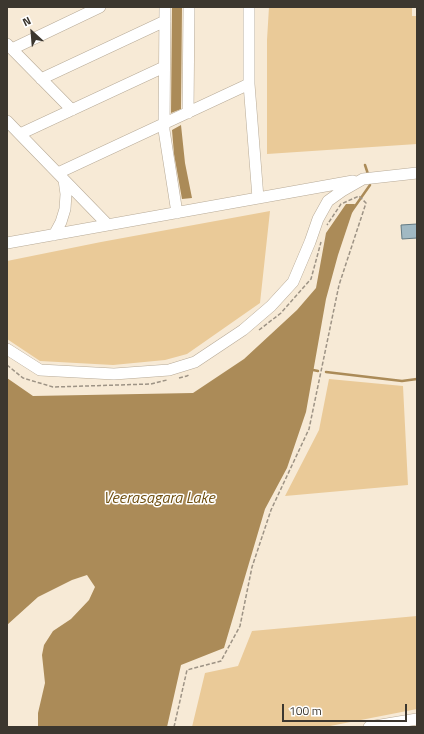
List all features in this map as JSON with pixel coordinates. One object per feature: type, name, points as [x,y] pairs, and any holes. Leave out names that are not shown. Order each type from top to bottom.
[{"type":"street","points":[[72,110],[9,46],[100,7]]},
{"type":"street","points":[[165,7],[164,67],[168,122],[164,130],[177,213]]},
{"type":"street","points":[[185,114],[189,7]]},
{"type":"street","points":[[249,7],[249,84],[258,198]]},
{"type":"street","points":[[41,79],[165,21]]},
{"type":"street","points":[[20,134],[164,67]]},
{"type":"street","points":[[61,177],[168,122],[249,84]]},
{"type":"street","points":[[7,121],[108,225]]},
{"type":"street","points":[[7,243],[363,179],[417,173]]},
{"type":"street","points":[[54,235],[61,222],[65,209],[66,194],[61,177]]},
{"type":"street","points":[[7,349],[40,370],[114,374],[169,370],[195,362],[243,330],[271,306],[293,282],[318,219],[328,202],[342,191],[363,179]]},
{"type":"street","points":[[369,727],[417,719]]},
{"type":"path","points":[[174,727],[187,670],[221,661],[240,626],[252,567],[266,524],[271,510],[309,429],[339,285],[366,202],[359,196],[341,204],[325,227]]},
{"type":"path","points":[[258,331],[281,313],[311,279],[321,242]]},
{"type":"path","points":[[7,365],[23,378],[53,387],[151,384],[187,376],[194,372]]},
{"type":"shaded area","points":[[269,7],[412,7],[412,16],[417,16],[417,144],[267,154],[267,40]]},
{"type":"shaded area","points":[[270,211],[260,303],[187,354],[165,360],[113,365],[40,361],[7,339],[7,261]]},
{"type":"shaded area","points":[[329,379],[403,386],[408,485],[285,496],[319,430]]},
{"type":"shaded area","points":[[417,616],[417,709],[325,727],[192,727],[205,673],[238,666],[252,631]]},
{"type":"water","points":[[172,7],[182,7],[181,109],[171,113]]},
{"type":"water","points":[[181,125],[185,163],[192,198],[182,199],[174,154],[172,130]]},
{"type":"water","name":"Veerasagara Lake","points":[[346,204],[355,204],[338,255],[326,299],[306,412],[287,468],[265,509],[224,648],[181,665],[167,727],[38,727],[38,713],[45,683],[42,655],[44,645],[53,631],[71,619],[89,600],[95,587],[87,575],[72,580],[38,597],[7,625],[7,378],[33,396],[193,393],[244,359],[297,310],[316,288],[326,233]]},
{"type":"building","points":[[417,224],[417,238],[402,239],[401,225]]},
{"type":"waterway","points":[[365,165],[368,174]]},
{"type":"waterway","points":[[351,212],[370,185]]},
{"type":"waterway","points":[[313,370],[318,371]]},
{"type":"waterway","points":[[326,372],[402,381],[417,379]]}]
